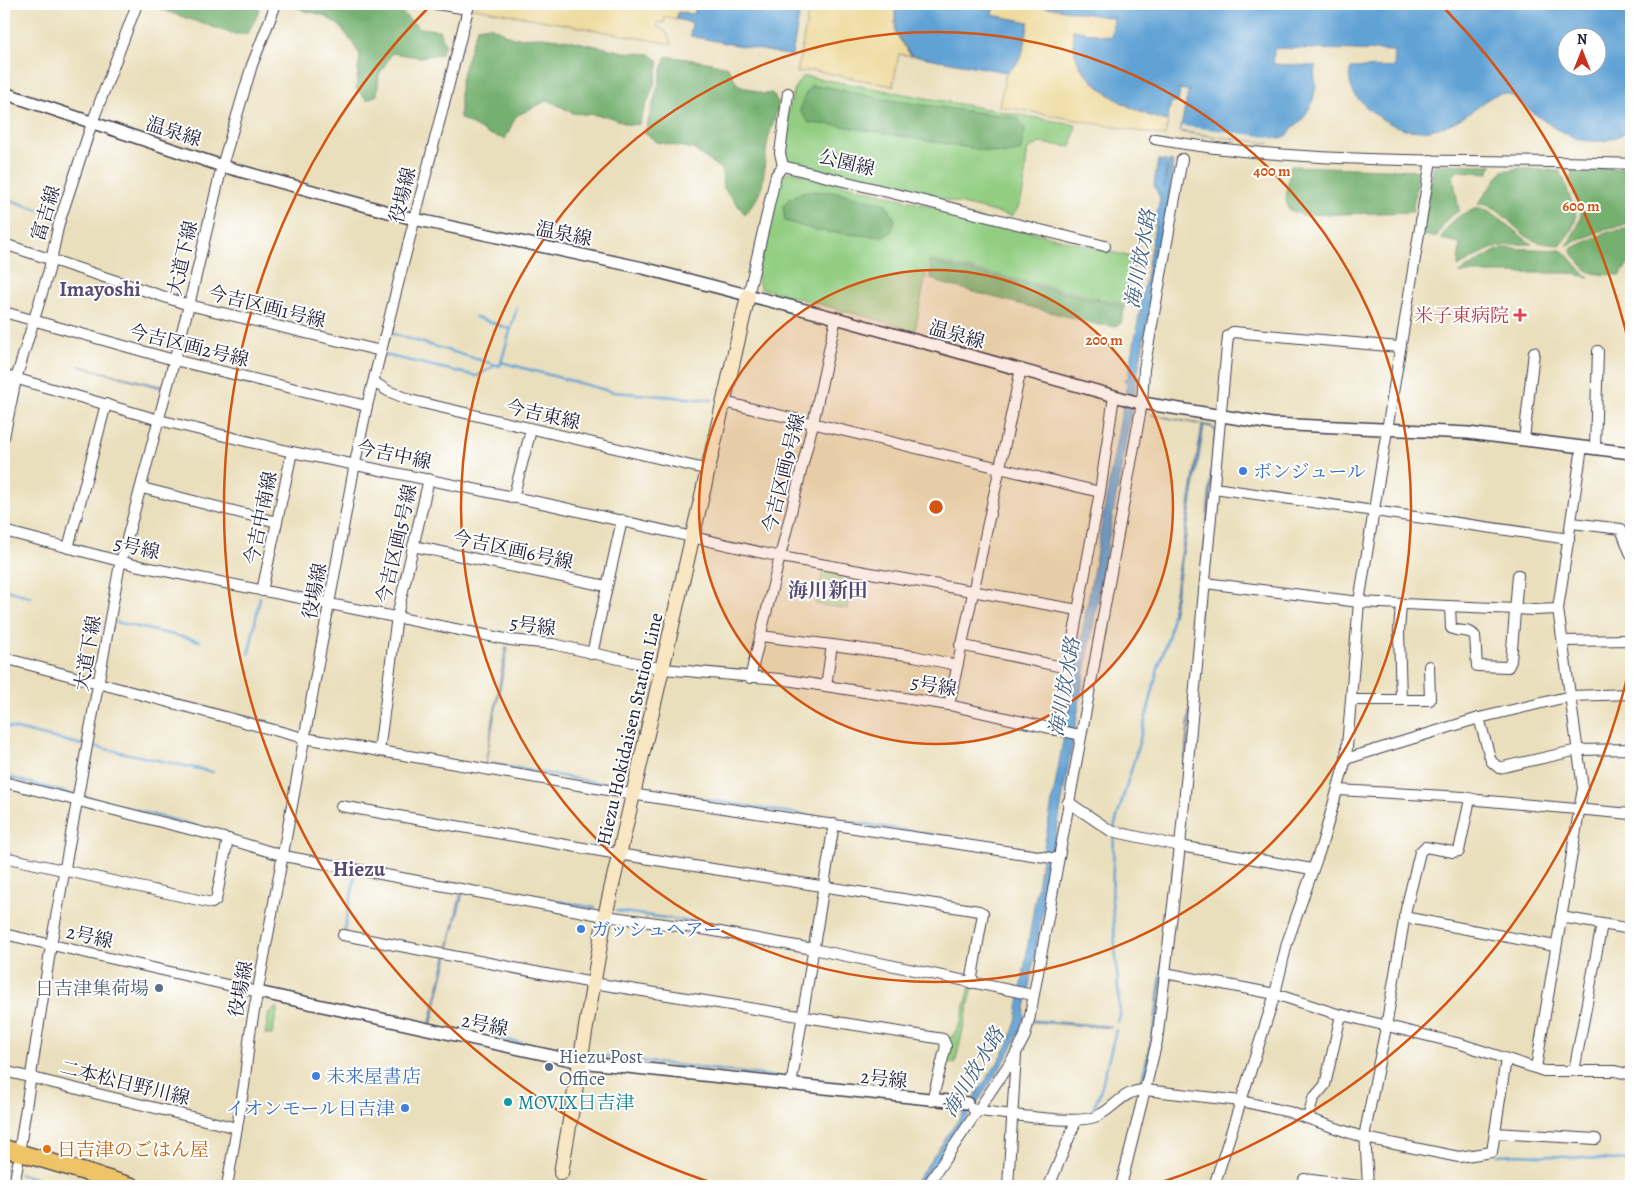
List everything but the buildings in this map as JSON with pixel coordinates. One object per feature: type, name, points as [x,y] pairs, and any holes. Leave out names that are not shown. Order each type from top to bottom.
[{"type":"highway","points":[[11,1156],[96,1186]]},
{"type":"highway","points":[[11,1156],[132,1186]]},
{"type":"main road","name":"Hiezu Hokidaisen Station Line","points":[[560,1180],[604,916],[663,669],[748,296]]},
{"type":"street","name":"富吉線","points":[[4,437],[16,379],[92,123],[137,4]]},
{"type":"street","name":"大道下線","points":[[14,1186],[11,1156],[30,1077],[51,945],[121,562],[189,305],[222,166],[252,65],[276,4]]},
{"type":"street","name":"役場線","points":[[227,1186],[250,1033],[355,463],[367,406],[468,9],[436,4]]},
{"type":"street","name":"温泉線","points":[[4,93],[222,166],[414,218],[643,268],[836,318],[1139,402],[1272,424],[1386,429],[1524,439],[1631,452]]},
{"type":"street","points":[[748,296],[776,175],[783,166],[780,153],[788,94]]},
{"type":"street","points":[[1154,140],[1235,152],[1326,159],[1631,164]]},
{"type":"street","points":[[927,1186],[973,1108],[1016,1053],[1025,1036],[1182,159]]},
{"type":"street","points":[[1214,1186],[1275,994],[1288,943],[1338,790],[1346,759],[1359,602],[1386,429],[1432,160]]},
{"type":"street","name":"公園線","points":[[783,166],[1105,246]]},
{"type":"street","name":"今吉区画1号線","points":[[4,244],[189,305],[381,351]]},
{"type":"street","name":"今吉区画2号線","points":[[4,312],[174,360],[367,406]]},
{"type":"street","name":"今吉区画9号線","points":[[750,678],[813,424],[836,318]]},
{"type":"street","points":[[1122,1186],[1157,1041],[1180,846],[1228,336],[1233,332],[1400,347]]},
{"type":"street","points":[[1595,448],[1598,351]]},
{"type":"street","points":[[1524,439],[1534,352]]},
{"type":"street","points":[[949,705],[960,645],[1021,370]]},
{"type":"street","name":"今吉中線","points":[[4,375],[159,420],[292,452],[355,463],[622,520],[780,557],[1078,610]]},
{"type":"street","name":"今吉東線","points":[[374,382],[388,391],[410,400],[531,430],[708,470]]},
{"type":"street","points":[[1059,730],[1078,610],[1117,396]]},
{"type":"street","points":[[724,402],[1100,492]]},
{"type":"street","points":[[68,548],[106,404]]},
{"type":"street","points":[[514,498],[531,430]]},
{"type":"street","points":[[1536,1068],[1583,788],[1558,608],[1582,447]]},
{"type":"street","name":"今吉中南線","points":[[262,591],[292,452]]},
{"type":"street","name":"今吉区画5号線","points":[[379,751],[397,616],[428,479]]},
{"type":"street","points":[[142,488],[277,522]]},
{"type":"street","points":[[1214,488],[1569,539]]},
{"type":"street","points":[[592,654],[622,520]]},
{"type":"street","points":[[1572,522],[1621,529],[1631,555]]},
{"type":"street","name":"5号線","points":[[4,531],[121,562],[510,640],[553,644],[663,669],[750,678],[780,679],[949,705],[1079,735]]},
{"type":"street","name":"今吉区画6号線","points":[[413,546],[606,586]]},
{"type":"street","points":[[1450,606],[1451,628],[1470,632],[1475,636],[1477,666],[1508,667],[1511,661],[1518,575]]},
{"type":"street","points":[[1205,583],[1359,602],[1514,609],[1558,608]]},
{"type":"street","points":[[1401,700],[1399,632],[1402,604]]},
{"type":"street","points":[[761,636],[914,656],[956,665]]},
{"type":"street","points":[[1563,641],[1631,640]]},
{"type":"street","points":[[826,686],[832,645]]},
{"type":"street","points":[[960,645],[1068,668]]},
{"type":"street","points":[[4,658],[304,738],[632,794],[1056,859]]},
{"type":"street","points":[[1351,700],[1430,700],[1429,666]]},
{"type":"street","points":[[1346,759],[1479,718],[1571,696],[1631,694]]},
{"type":"street","points":[[1479,718],[1491,761],[1497,768],[1578,750],[1631,749]]},
{"type":"street","points":[[4,782],[228,839],[284,856],[604,916],[709,930],[813,949],[1031,994]]},
{"type":"street","points":[[1338,790],[1470,799],[1631,814]]},
{"type":"street","points":[[1368,1186],[1365,1138],[1404,917],[1421,850],[1425,847],[1453,852],[1459,851],[1470,799]]},
{"type":"street","points":[[1068,802],[1111,830],[1180,846],[1312,869]]},
{"type":"street","points":[[341,806],[618,854],[979,911],[983,913],[971,982]]},
{"type":"street","points":[[791,1086],[834,824]]},
{"type":"street","points":[[4,858],[212,902],[216,900],[228,839]]},
{"type":"street","points":[[1404,917],[1555,946]]},
{"type":"street","points":[[1561,917],[1631,929]]},
{"type":"street","points":[[1574,1071],[1602,924]]},
{"type":"street","name":"2号線","points":[[4,934],[258,992],[580,1062],[932,1101],[973,1108]]},
{"type":"street","points":[[343,935],[593,983],[802,1018],[943,1039],[946,1043],[932,1101]]},
{"type":"street","points":[[1165,973],[1275,994],[1341,1015],[1461,1044],[1544,1070],[1615,1071],[1631,1075]]},
{"type":"street","points":[[1308,1118],[1313,1099],[1325,1085],[1341,1015]]},
{"type":"street","points":[[1008,1186],[1016,1053]]},
{"type":"street","points":[[973,1108],[1076,1120],[1095,1117],[1129,1092],[1144,1090],[1241,1101],[1308,1118],[1365,1138],[1459,1158],[1492,1152],[1506,1058]]},
{"type":"street","name":"二本松日野川線","points":[[4,1071],[237,1128]]},
{"type":"street","points":[[1049,1186],[1076,1120]]},
{"type":"street","points":[[1495,1133],[1596,1139]]},
{"type":"street","points":[[1303,1186],[1304,1179],[1359,1186]]},
{"type":"green space","points":[[153,4],[261,4],[247,34],[233,34],[157,8]]},
{"type":"green space","points":[[291,4],[362,4],[402,13],[419,28],[439,30],[445,44],[441,54],[419,57],[392,53],[379,75],[377,95],[367,100],[356,89],[360,55],[340,26],[323,15],[305,11]]},
{"type":"green space","points":[[490,26],[513,38],[542,37],[568,40],[624,52],[650,54],[659,61],[655,82],[639,124],[629,125],[607,116],[573,113],[548,100],[516,116],[505,139],[488,134],[460,118],[460,86],[477,28]]},
{"type":"green space","points":[[666,56],[728,67],[737,84],[763,94],[772,93],[779,104],[768,141],[761,189],[753,205],[745,214],[723,187],[722,170],[693,149],[657,142],[645,133]]},
{"type":"green space","points":[[803,77],[1076,125],[1071,147],[1040,143],[1028,149],[1020,203],[1011,216],[787,161],[784,155],[791,102],[794,91]]},
{"type":"green space","points":[[811,86],[828,87],[882,99],[1018,118],[1025,130],[1021,150],[1005,154],[836,125],[809,123],[800,111],[804,97]]},
{"type":"green space","points":[[1434,164],[1493,165],[1490,167],[1489,173],[1458,171],[1453,175],[1459,211],[1449,217],[1436,237],[1422,235]]},
{"type":"green space","points":[[1290,166],[1416,170],[1417,181],[1413,212],[1302,215],[1288,209],[1286,198]]},
{"type":"green space","points":[[1571,167],[1631,168],[1631,224],[1608,228],[1567,245],[1573,236],[1581,215],[1569,178],[1572,177]]},
{"type":"green space","points":[[1520,168],[1560,171],[1561,176],[1564,178],[1576,218],[1569,234],[1560,245],[1533,240],[1493,208],[1478,204],[1502,171]]},
{"type":"green space","points":[[791,171],[1135,258],[1125,304],[929,260],[915,330],[760,288],[757,276],[780,178]]},
{"type":"green space","points":[[805,191],[837,192],[886,204],[895,220],[891,232],[881,237],[828,232],[814,230],[785,221],[783,206],[789,199]]},
{"type":"green space","points":[[1481,208],[1495,215],[1532,244],[1493,248],[1458,267],[1460,243],[1441,239],[1452,222],[1462,214]]},
{"type":"green space","points":[[1631,228],[1631,261],[1620,275],[1591,272],[1582,265],[1571,251],[1572,248],[1608,232]]},
{"type":"green space","points":[[1506,248],[1560,250],[1589,277],[1568,273],[1459,273],[1497,250]]},
{"type":"green space","points":[[930,262],[1125,306],[1121,323],[1115,326],[1099,325],[940,283],[930,278]]},
{"type":"green space","points":[[823,568],[854,573],[848,609],[815,604]]},
{"type":"green space","points":[[970,986],[973,987],[955,1064],[947,1062],[937,1097],[944,1038],[952,1037],[961,1022]]},
{"type":"green space","points":[[278,1007],[272,1035],[265,1034],[269,1013]]},
{"type":"sand","points":[[453,4],[687,4],[685,13],[678,12],[676,19],[665,17],[664,23],[658,22],[657,26],[667,33],[672,44]]},
{"type":"sand","points":[[810,4],[895,4],[895,33],[911,56],[899,54],[893,86],[816,71],[797,73]]},
{"type":"sand","points":[[994,4],[1028,4],[1114,19],[1111,36],[1073,30],[1074,47],[1079,64],[1085,74],[1105,92],[1144,114],[1168,121],[1165,136],[999,106],[1006,72],[1021,57],[1029,22],[992,15]]},
{"type":"water","points":[[696,4],[715,4],[763,13],[766,5],[762,4],[801,4],[792,56],[690,36],[692,23],[677,19],[678,12],[694,14]]},
{"type":"water","points":[[895,4],[994,4],[992,15],[1028,22],[1021,57],[1006,72],[911,55],[896,33]]},
{"type":"water","points":[[1030,4],[1631,4],[1631,130],[1602,141],[1586,141],[1574,138],[1551,126],[1511,95],[1506,94],[1491,97],[1474,110],[1445,126],[1418,131],[1405,129],[1391,124],[1364,105],[1356,97],[1350,83],[1351,68],[1394,67],[1395,51],[1274,48],[1274,64],[1316,66],[1314,71],[1316,86],[1312,104],[1302,120],[1292,128],[1288,135],[1269,143],[1180,132],[1188,92],[1191,91],[1178,89],[1180,91],[1178,103],[1171,102],[1167,121],[1155,118],[1115,98],[1092,80],[1083,69],[1074,48],[1073,30],[1111,37],[1114,18]]},
{"type":"water","points":[[1158,160],[1167,161],[1164,187],[1169,161],[1173,162],[1169,198],[1024,1015],[1027,1017],[1026,1020],[1023,1019],[1020,1030],[1005,1060],[973,1108],[919,1186],[913,1186],[998,1062],[1009,1043],[1016,1021],[1039,875],[1127,383],[1123,379],[1128,378],[1160,198],[1154,185]]},
{"type":"water","points":[[79,366],[161,386],[161,388]]},
{"type":"water","points":[[1148,414],[1211,426],[1217,431],[1180,820],[1155,1045],[1119,1186],[1117,1186],[1154,1025],[1179,820],[1215,431],[1211,427],[1204,426],[1173,616],[1171,616],[1202,425]]},
{"type":"water","points":[[506,646],[508,647],[485,765]]},
{"type":"water","points":[[461,892],[463,893],[447,953]]},
{"type":"water","points":[[446,956],[448,956],[431,1026],[429,1026]]},
{"type":"water","points":[[1033,1020],[1111,1026],[1111,1028],[1033,1022]]},
{"type":"pier","points":[[1027,4],[1113,19],[1111,36],[1072,29],[1109,34],[1112,20]]},
{"type":"pier","points":[[690,37],[791,57],[791,58],[690,39]]},
{"type":"pier","points":[[1275,49],[1393,52],[1393,67],[1350,66],[1392,65],[1392,54],[1277,51],[1276,62],[1318,65],[1274,63]]},
{"type":"pier","points":[[1182,126],[1281,140],[1271,143],[1215,136],[1181,131]]},
{"type":"waterway","points":[[89,148],[94,133]]},
{"type":"waterway","points":[[4,198],[55,215]]},
{"type":"waterway","points":[[390,333],[500,366],[517,307]]},
{"type":"waterway","points":[[475,317],[510,329]]},
{"type":"waterway","points":[[385,355],[477,376],[496,365]]},
{"type":"waterway","points":[[501,362],[613,392],[712,400]]},
{"type":"waterway","points":[[75,544],[82,546]]},
{"type":"waterway","points":[[4,589],[31,597]]},
{"type":"waterway","points":[[249,654],[260,597]]},
{"type":"waterway","points":[[1114,828],[1168,637],[1172,613]]},
{"type":"waterway","points":[[116,622],[200,641]]},
{"type":"waterway","points":[[4,726],[83,745]]},
{"type":"waterway","points":[[92,744],[92,746],[213,772]]},
{"type":"waterway","points":[[493,764],[623,787]]},
{"type":"waterway","points":[[4,776],[75,795]]},
{"type":"waterway","points":[[643,790],[968,840]]},
{"type":"waterway","points":[[83,795],[211,830]]},
{"type":"waterway","points":[[1114,834],[1112,900],[1120,1015],[1118,1022]]},
{"type":"waterway","points":[[346,932],[344,930],[355,877]]},
{"type":"waterway","points":[[470,885],[595,908]]},
{"type":"waterway","points":[[616,911],[750,932]]},
{"type":"waterway","points":[[1091,1114],[1100,1093],[1116,1030]]},
{"type":"waterway","points":[[497,1038],[569,1053]]},
{"type":"waterway","points":[[591,1055],[787,1078]]},
{"type":"waterway","points":[[1020,1070],[1021,1057]]},
{"type":"waterway","points":[[796,1079],[821,1082]]},
{"type":"waterway","points":[[1497,1155],[1519,1154],[1631,1161]]},
{"type":"waterway","points":[[4,1169],[13,1172]]},
{"type":"waterway","points":[[20,1174],[66,1186]]},
{"type":"place","name":"米子東病院","points":[[1520,315]]},
{"type":"place","name":"ボンジュール","points":[[1243,471]]},
{"type":"place","name":"ガッシュヘアー","points":[[581,929]]},
{"type":"place","name":"日吉津集荷場","points":[[159,988]]},
{"type":"place","name":"Hiezu Post Office","points":[[549,1067]]},
{"type":"place","name":"未来屋書店","points":[[316,1076]]},
{"type":"place","name":"MOVIX日吉津","points":[[508,1102]]},
{"type":"place","name":"イオンモール日吉津","points":[[405,1108]]},
{"type":"place","name":"日吉津のごはん屋","points":[[47,1149]]},
{"type":"district","name":"Imayoshi","points":[[100,289]]},
{"type":"district","name":"海川新田","points":[[828,590]]},
{"type":"district","name":"Hiezu","points":[[359,869]]},
{"type":"water label","name":"海川放水路","points":[[1140,259]]},
{"type":"water label","name":"海川放水路","points":[[1064,687]]},
{"type":"water label","name":"海川放水路","points":[[973,1072]]}]
